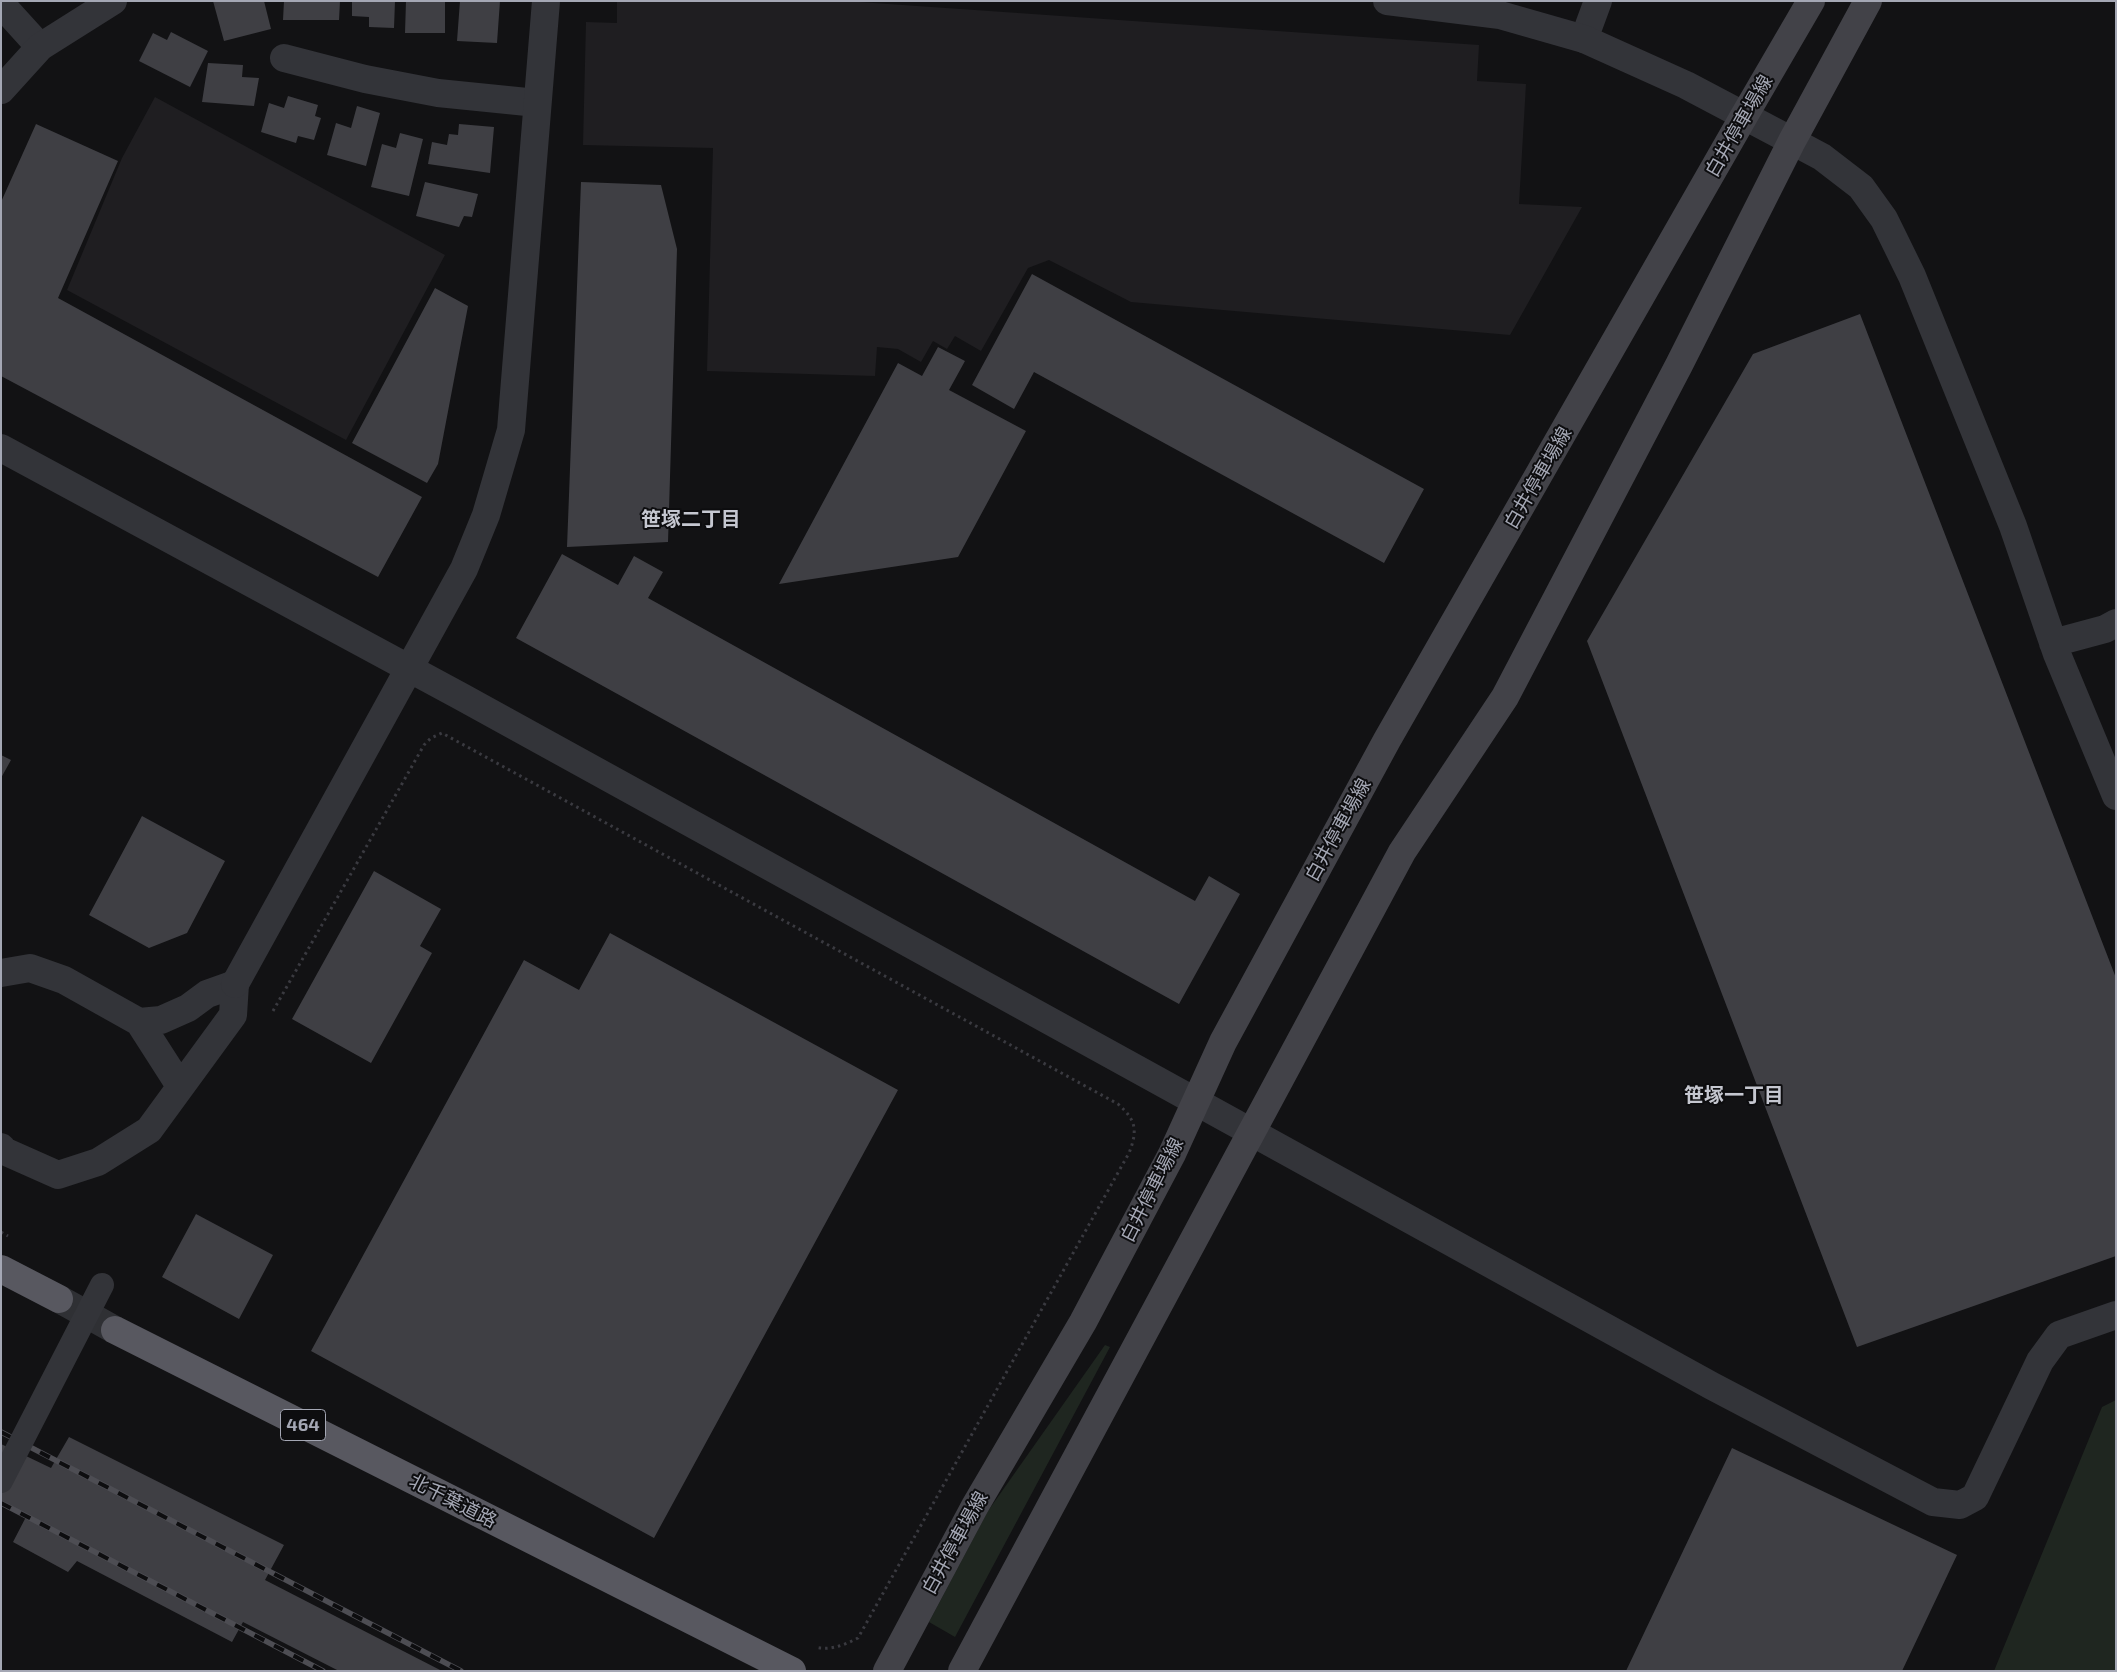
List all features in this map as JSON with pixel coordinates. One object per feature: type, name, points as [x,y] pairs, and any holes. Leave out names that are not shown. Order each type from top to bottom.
[{"type":"highway","points":[[1,1269],[59,1299]]},
{"type":"highway","name":"北千葉道路","points":[[115,1330],[792,1671]]},
{"type":"main road","name":"白井停車場線","points":[[887,1671],[975,1506],[1083,1322],[1172,1154],[1223,1042],[1387,740],[1744,116],[1812,1]]},
{"type":"main road","points":[[962,1671],[1281,1074],[1402,852],[1504,697],[1679,365],[1792,141],[1868,1]]},
{"type":"street","points":[[1,90],[40,47],[113,1]]},
{"type":"street","points":[[1,1147],[58,1175],[98,1162],[149,1130],[233,1015],[234,984],[464,569],[486,515],[511,430],[546,1]]},
{"type":"street","points":[[1387,1],[1500,15],[1584,38],[1686,85],[1822,157],[1861,187],[1884,219],[1912,276],[2013,526],[2053,643],[2116,796]]},
{"type":"street","points":[[1584,38],[1598,1]]},
{"type":"street","points":[[1,4],[40,47]]},
{"type":"street","points":[[284,58],[365,80],[438,93],[537,103]]},
{"type":"street","points":[[1,448],[409,668],[1712,1386],[1933,1502],[1960,1505],[1975,1497],[2040,1361],[2059,1335],[2116,1315]]},
{"type":"street","points":[[2053,643],[2105,629],[2116,623]]},
{"type":"street","points":[[1,973],[30,968],[64,980],[139,1022],[180,1086]]},
{"type":"street","points":[[139,1022],[161,1020],[188,1008],[207,994],[234,984]]},
{"type":"street","points":[[1,1481],[102,1284]]},
{"type":"path","points":[[273,1011],[424,745],[431,738],[442,734],[1118,1104],[1130,1114],[1135,1133],[1129,1153],[858,1638],[835,1648],[822,1649],[806,1644]]},
{"type":"path","points":[[1,1232],[10,1237]]},
{"type":"shaded area","points":[[617,1],[845,1],[1479,45],[1477,81],[1526,84],[1519,204],[1582,207],[1510,335],[1131,302],[1049,260],[1028,268],[981,351],[955,336],[947,349],[933,341],[921,362],[898,349],[877,347],[875,376],[707,371],[713,148],[583,145],[586,22],[617,23]]},
{"type":"shaded area","points":[[155,97],[445,255],[346,440],[67,290],[122,158]]},
{"type":"shaded area","points":[[1105,1345],[1110,1347],[955,1637],[929,1622],[988,1511]]},
{"type":"shaded area","points":[[2116,1400],[2116,1671],[1994,1671],[2102,1407]]},
{"type":"building","points":[[213,1],[264,1],[271,29],[224,41]]},
{"type":"building","points":[[284,1],[340,1],[339,20],[283,20]]},
{"type":"building","points":[[352,1],[395,1],[394,28],[369,27],[369,17],[352,16]]},
{"type":"building","points":[[406,1],[445,1],[445,33],[405,33]]},
{"type":"building","points":[[460,1],[500,1],[497,43],[457,41]]},
{"type":"building","points":[[171,32],[208,51],[190,87],[139,61],[153,33],[167,40]]},
{"type":"building","points":[[208,63],[243,65],[242,77],[259,78],[254,106],[202,102]]},
{"type":"building","points":[[288,96],[318,105],[315,116],[321,118],[314,140],[298,136],[296,143],[261,132],[269,103],[284,108]]},
{"type":"building","points":[[357,106],[380,113],[366,166],[327,155],[336,123],[351,128]]},
{"type":"building","points":[[36,124],[118,161],[58,298],[422,497],[378,577],[1,376],[1,202]]},
{"type":"building","points":[[459,124],[494,127],[490,173],[428,164],[432,142],[447,145],[449,134],[458,135]]},
{"type":"building","points":[[400,133],[423,139],[409,196],[371,187],[382,144],[396,148]]},
{"type":"building","points":[[425,182],[478,194],[472,217],[464,216],[459,227],[416,216]]},
{"type":"building","points":[[581,182],[661,185],[677,249],[668,542],[567,547]]},
{"type":"building","points":[[1032,274],[1424,489],[1384,563],[1034,372],[1014,409],[972,385]]},
{"type":"building","points":[[435,288],[468,306],[438,464],[427,483],[352,443]]},
{"type":"building","points":[[1860,314],[2116,978],[2116,1256],[1857,1347],[1587,641],[1753,354]]},
{"type":"building","points":[[938,347],[965,361],[949,390],[1026,431],[958,557],[779,584],[898,363],[922,376]]},
{"type":"building","points":[[562,554],[618,585],[634,556],[663,572],[648,598],[1195,901],[1209,876],[1240,894],[1179,1004],[516,638]]},
{"type":"building","points":[[1,755],[11,760],[1,778]]},
{"type":"building","points":[[142,816],[225,861],[187,933],[149,948],[89,915]]},
{"type":"building","points":[[374,871],[441,909],[420,946],[432,953],[371,1063],[292,1019]]},
{"type":"building","points":[[610,933],[898,1090],[654,1538],[311,1351],[524,960],[579,990]]},
{"type":"building","points":[[196,1214],[273,1255],[239,1319],[162,1277]]},
{"type":"building","points":[[69,1437],[284,1545],[265,1580],[442,1671],[339,1671],[243,1622],[232,1642],[77,1561],[68,1572],[13,1542],[27,1515],[1,1500],[1,1444],[51,1468]]},
{"type":"building","points":[[1732,1448],[1957,1555],[1902,1671],[1626,1671]]},
{"type":"tunnel","points":[[59,1299],[115,1330]]},
{"type":"railway","points":[[1,1432],[461,1671]]},
{"type":"railway","points":[[1,1503],[323,1671]]},
{"type":"district","name":"笹塚二丁目","points":[[691,519]]},
{"type":"district","name":"笹塚一丁目","points":[[1734,1095]]}]
